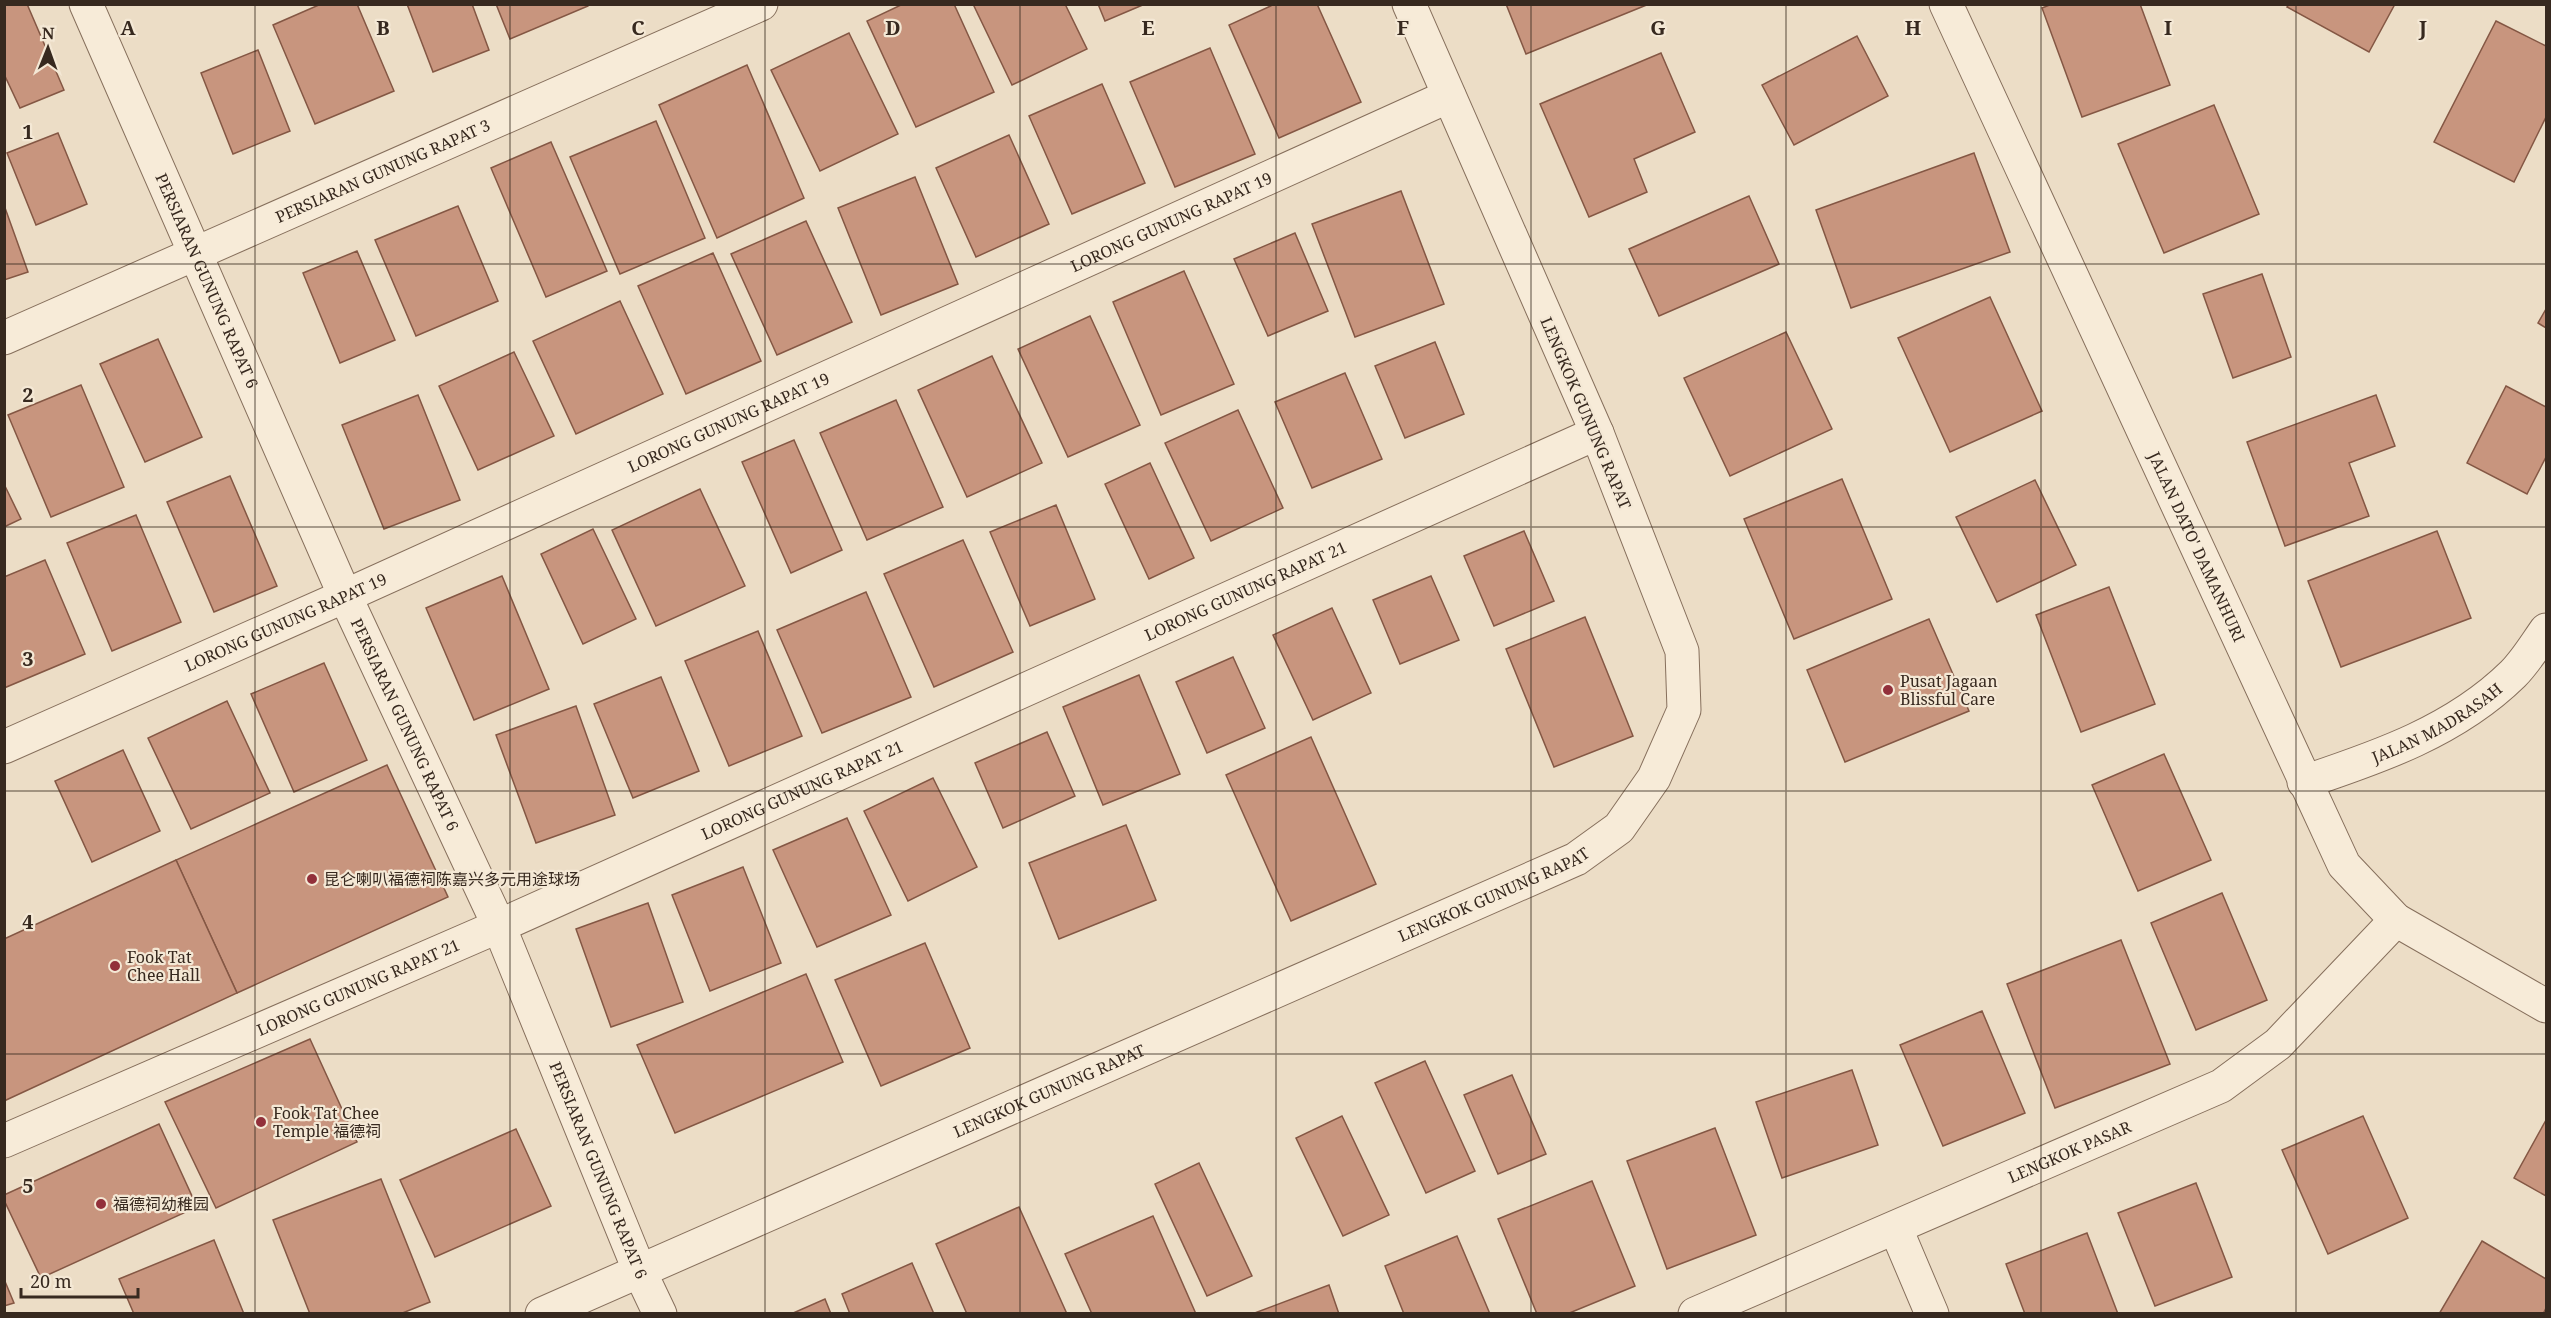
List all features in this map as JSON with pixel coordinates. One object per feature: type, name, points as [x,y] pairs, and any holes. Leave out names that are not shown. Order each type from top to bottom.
[{"type":"street","name":"PERSIARAN GUNUNG RAPAT 6","points":[[87,4],[345,596],[499,926],[640,1272],[660,1314]]},
{"type":"street","name":"PERSIARAN GUNUNG RAPAT 3","points":[[4,338],[761,4]]},
{"type":"street","name":"LENGKOK GUNUNG RAPAT","points":[[542,1314],[1576,859],[1619,828],[1654,778],[1684,710],[1682,651],[1597,433],[1409,4]]},
{"type":"street","name":"JALAN DATO' DAMANHURI","points":[[1946,4],[2344,865],[2396,920],[2547,1006]]},
{"type":"street","name":"LORONG GUNUNG RAPAT 19","points":[[4,747],[345,596],[1449,96]]},
{"type":"street","name":"LORONG GUNUNG RAPAT 21","points":[[4,1142],[499,926],[1597,433]]},
{"type":"street","name":"JALAN MADRASAH","points":[[2304,782],[2410,744],[2462,715],[2514,673],[2547,630]]},
{"type":"street","name":"LENGKOK PASAR","points":[[1695,1314],[2221,1086],[2278,1044],[2396,920]]},
{"type":"street","points":[[1896,1228],[1932,1314]]},
{"type":"building","points":[[4,4],[27,4],[64,90],[20,108],[4,74]]},
{"type":"building","points":[[321,4],[357,4],[394,91],[315,124],[273,25]]},
{"type":"building","points":[[407,4],[472,4],[489,50],[433,72]]},
{"type":"building","points":[[496,4],[588,4],[588,6],[510,39]]},
{"type":"building","points":[[903,4],[954,4],[994,92],[916,127],[867,21]]},
{"type":"building","points":[[973,4],[1065,4],[1087,49],[1012,85]]},
{"type":"building","points":[[1098,4],[1145,4],[1105,21]]},
{"type":"building","points":[[1275,4],[1317,4],[1361,102],[1279,138],[1229,25]]},
{"type":"building","points":[[1506,4],[1649,4],[1526,54]]},
{"type":"building","points":[[2052,4],[2140,4],[2170,85],[2082,117],[2042,8]]},
{"type":"building","points":[[2289,4],[2395,4],[2369,52],[2287,7]]},
{"type":"building","points":[[2496,21],[2546,46],[2546,117],[2514,182],[2434,142]]},
{"type":"building","points":[[849,33],[898,134],[820,171],[771,70]]},
{"type":"building","points":[[1857,36],[1888,96],[1794,145],[1762,85]]},
{"type":"building","points":[[1210,48],[1255,154],[1175,187],[1130,82]]},
{"type":"building","points":[[258,50],[290,131],[233,154],[201,73]]},
{"type":"building","points":[[1661,53],[1695,132],[1634,159],[1647,192],[1589,217],[1540,104]]},
{"type":"building","points":[[747,65],[804,198],[717,238],[659,105]]},
{"type":"building","points":[[1102,84],[1145,183],[1072,214],[1029,116]]},
{"type":"building","points":[[2214,105],[2259,214],[2164,253],[2118,144]]},
{"type":"building","points":[[656,121],[705,238],[620,274],[570,157]]},
{"type":"building","points":[[58,133],[87,204],[36,225],[7,153]]},
{"type":"building","points":[[1009,135],[1049,224],[976,257],[936,168]]},
{"type":"building","points":[[551,142],[607,271],[546,297],[491,168]]},
{"type":"building","points":[[1974,153],[2010,252],[1851,308],[1816,210]]},
{"type":"building","points":[[915,177],[958,284],[881,315],[838,208]]},
{"type":"building","points":[[1401,191],[1444,304],[1355,337],[1312,224]]},
{"type":"building","points":[[1749,196],[1779,264],[1659,316],[1629,249]]},
{"type":"building","points":[[4,205],[28,272],[4,280]]},
{"type":"building","points":[[458,206],[498,301],[416,336],[375,240]]},
{"type":"building","points":[[806,221],[852,322],[777,355],[731,254]]},
{"type":"building","points":[[1295,233],[1328,311],[1268,336],[1234,259]]},
{"type":"building","points":[[357,251],[395,340],[340,363],[303,273]]},
{"type":"building","points":[[713,253],[761,361],[686,394],[638,286]]},
{"type":"building","points":[[1184,271],[1234,384],[1161,415],[1113,302]]},
{"type":"building","points":[[2262,274],[2291,357],[2233,378],[2203,294]]},
{"type":"building","points":[[1990,297],[2042,411],[1950,452],[1898,338]]},
{"type":"building","points":[[620,301],[663,394],[576,434],[533,341]]},
{"type":"building","points":[[2546,309],[2546,328],[2538,323]]},
{"type":"building","points":[[1090,316],[1140,425],[1068,457],[1018,349]]},
{"type":"building","points":[[1786,332],[1832,429],[1730,476],[1684,378]]},
{"type":"building","points":[[158,339],[202,437],[145,462],[100,364]]},
{"type":"building","points":[[1435,342],[1464,414],[1405,438],[1375,366]]},
{"type":"building","points":[[514,352],[554,436],[478,470],[439,386]]},
{"type":"building","points":[[992,356],[1042,463],[967,497],[918,390]]},
{"type":"building","points":[[1345,373],[1382,459],[1312,488],[1275,402]]},
{"type":"building","points":[[81,385],[124,487],[51,517],[8,415]]},
{"type":"building","points":[[2506,386],[2546,407],[2546,457],[2527,494],[2467,463]]},
{"type":"building","points":[[418,395],[460,500],[384,529],[342,425]]},
{"type":"building","points":[[2376,395],[2395,446],[2349,463],[2369,516],[2285,546],[2247,442]]},
{"type":"building","points":[[896,400],[943,507],[867,540],[820,433]]},
{"type":"building","points":[[1238,410],[1283,508],[1211,541],[1165,443]]},
{"type":"building","points":[[794,440],[842,550],[791,573],[742,462]]},
{"type":"building","points":[[1150,463],[1194,558],[1149,579],[1105,484]]},
{"type":"building","points":[[230,476],[277,586],[214,612],[167,502]]},
{"type":"building","points":[[1842,479],[1892,599],[1794,639],[1744,519]]},
{"type":"building","points":[[2035,480],[2076,565],[1997,602],[1956,517]]},
{"type":"building","points":[[4,484],[21,519],[4,527]]},
{"type":"building","points":[[700,489],[745,586],[656,626],[612,530]]},
{"type":"building","points":[[1056,505],[1095,599],[1030,626],[990,532]]},
{"type":"building","points":[[136,515],[181,622],[112,651],[67,543]]},
{"type":"building","points":[[593,529],[636,619],[583,644],[541,554]]},
{"type":"building","points":[[1524,531],[1554,601],[1494,626],[1464,556]]},
{"type":"building","points":[[2437,531],[2471,618],[2341,667],[2308,581]]},
{"type":"building","points":[[963,540],[1013,652],[934,687],[884,574]]},
{"type":"building","points":[[45,560],[85,654],[4,688],[4,577]]},
{"type":"building","points":[[502,576],[549,689],[474,720],[426,608]]},
{"type":"building","points":[[1431,576],[1459,640],[1400,664],[1373,600]]},
{"type":"building","points":[[2109,587],[2155,704],[2081,732],[2036,615]]},
{"type":"building","points":[[866,592],[911,697],[822,733],[777,630]]},
{"type":"building","points":[[1332,608],[1371,693],[1313,720],[1273,635]]},
{"type":"building","points":[[1585,617],[1633,736],[1554,767],[1506,649]]},
{"type":"building","name":"Pusat Jagaan Blissful Care","points":[[1929,619],[1969,711],[1845,762],[1807,670]]},
{"type":"building","points":[[758,631],[802,736],[729,766],[685,661]]},
{"type":"building","points":[[1233,657],[1265,728],[1207,753],[1176,682]]},
{"type":"building","points":[[324,663],[367,760],[294,792],[251,694]]},
{"type":"building","points":[[1139,675],[1180,774],[1103,805],[1063,707]]},
{"type":"building","points":[[661,677],[699,771],[633,798],[594,704]]},
{"type":"building","points":[[227,701],[270,793],[191,829],[148,738]]},
{"type":"building","points":[[576,706],[615,815],[536,843],[496,735]]},
{"type":"building","points":[[1047,732],[1075,796],[1003,828],[975,763]]},
{"type":"building","points":[[1311,737],[1376,884],[1291,921],[1226,775]]},
{"type":"building","points":[[123,750],[160,831],[92,862],[55,781]]},
{"type":"building","points":[[2164,754],[2211,860],[2138,891],[2092,785]]},
{"type":"building","name":"昆仑喇叭福德祠陈嘉兴多元用途球场","points":[[387,765],[448,897],[237,993],[176,860]]},
{"type":"building","points":[[933,778],[977,867],[908,901],[864,811]]},
{"type":"building","points":[[847,818],[891,915],[817,947],[773,850]]},
{"type":"building","points":[[1126,825],[1156,900],[1059,939],[1029,863]]},
{"type":"building","name":"Fook Tat Chee Hall","points":[[176,860],[237,993],[4,1101],[4,939]]},
{"type":"building","points":[[743,867],[781,963],[710,991],[672,895]]},
{"type":"building","points":[[2222,893],[2267,1000],[2196,1030],[2151,923]]},
{"type":"building","points":[[648,903],[683,1002],[611,1027],[576,929]]},
{"type":"building","points":[[2121,940],[2170,1064],[2055,1108],[2007,984]]},
{"type":"building","points":[[925,943],[970,1048],[881,1086],[835,980]]},
{"type":"building","points":[[806,974],[843,1062],[675,1133],[637,1045]]},
{"type":"building","points":[[1982,1011],[2025,1113],[1943,1146],[1900,1045]]},
{"type":"building","name":"Fook Tat Chee Temple 福德祠","points":[[310,1039],[357,1142],[216,1208],[165,1102]]},
{"type":"building","points":[[1425,1061],[1475,1171],[1426,1193],[1375,1083]]},
{"type":"building","points":[[1852,1070],[1878,1145],[1782,1178],[1756,1102]]},
{"type":"building","points":[[1512,1075],[1546,1154],[1498,1174],[1464,1095]]},
{"type":"building","points":[[1342,1116],[1389,1215],[1343,1236],[1296,1138]]},
{"type":"building","points":[[2363,1116],[2408,1218],[2328,1254],[2282,1150]]},
{"type":"building","points":[[2546,1120],[2546,1196],[2514,1178]]},
{"type":"building","name":"福德祠幼稚园","points":[[159,1124],[197,1207],[41,1278],[4,1200],[4,1195]]},
{"type":"building","points":[[1715,1128],[1756,1235],[1667,1269],[1627,1161]]},
{"type":"building","points":[[516,1129],[551,1206],[435,1257],[400,1180]]},
{"type":"building","points":[[1199,1163],[1252,1276],[1207,1296],[1155,1184]]},
{"type":"building","points":[[381,1179],[430,1302],[400,1314],[310,1314],[273,1220]]},
{"type":"building","points":[[1592,1181],[1635,1286],[1567,1314],[1537,1314],[1498,1219]]},
{"type":"building","points":[[2196,1183],[2232,1277],[2155,1306],[2118,1213]]},
{"type":"building","points":[[1019,1207],[1067,1314],[967,1314],[936,1244]]},
{"type":"building","points":[[1153,1216],[1196,1314],[1092,1314],[1065,1254]]},
{"type":"building","points":[[2087,1233],[2118,1314],[2025,1314],[2006,1264]]},
{"type":"building","points":[[1457,1236],[1490,1314],[1404,1314],[1385,1266]]},
{"type":"building","points":[[214,1240],[244,1314],[134,1314],[119,1279]]},
{"type":"building","points":[[2482,1241],[2546,1279],[2546,1308],[2543,1314],[2439,1314]]},
{"type":"building","points":[[912,1263],[934,1314],[850,1314],[842,1294]]},
{"type":"building","points":[[4,1279],[14,1303],[4,1306]]},
{"type":"building","points":[[1329,1285],[1339,1314],[1252,1314]]},
{"type":"building","points":[[825,1299],[831,1314],[791,1314]]},
{"type":"place","name":"Pusat Jagaan Blissful Care","points":[[1888,690]]},
{"type":"place","name":"昆仑喇叭福德祠陈嘉兴多元用途球场","points":[[312,879]]},
{"type":"place","name":"Fook Tat Chee Hall","points":[[115,966]]},
{"type":"place","name":"Fook Tat Chee Temple 福德祠","points":[[261,1122]]},
{"type":"place","name":"福德祠幼稚园","points":[[101,1204]]}]
